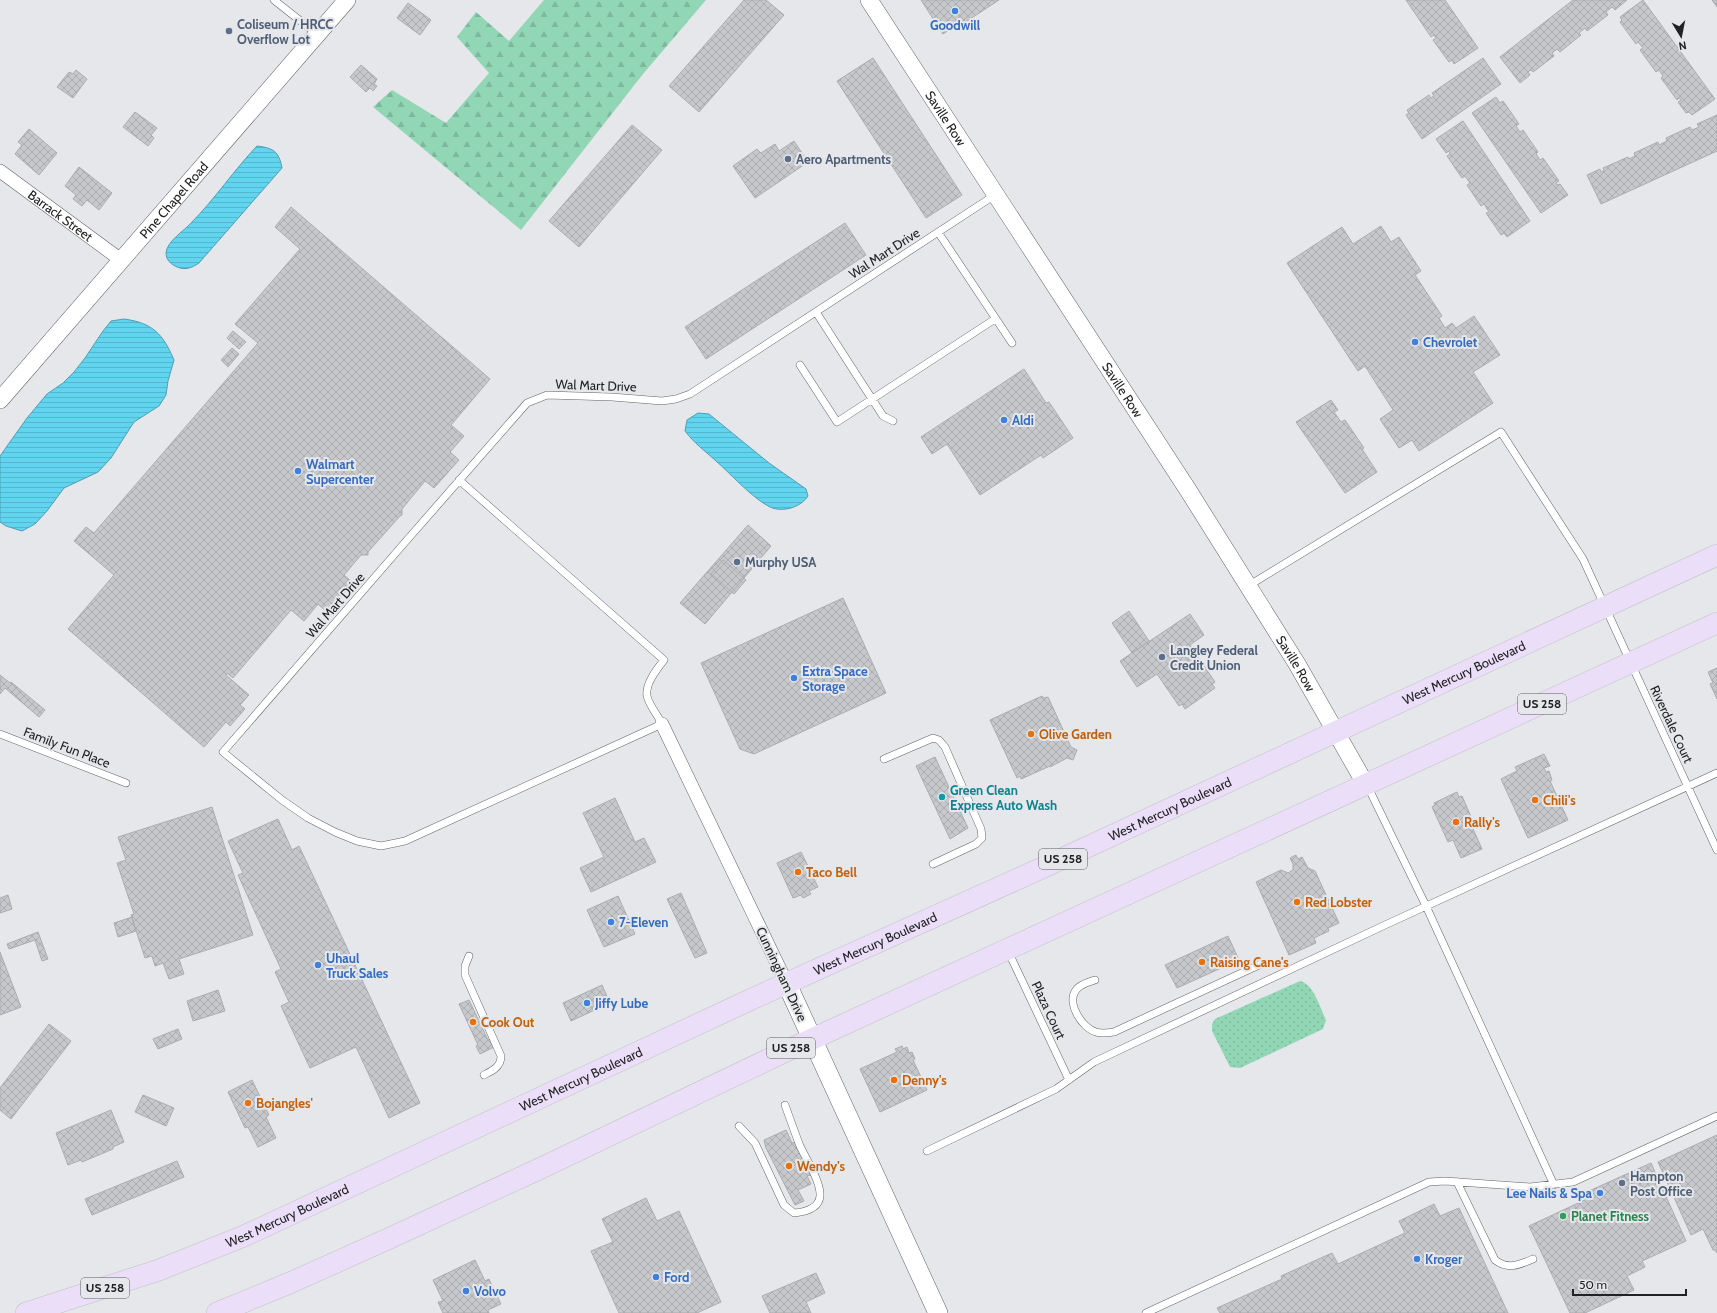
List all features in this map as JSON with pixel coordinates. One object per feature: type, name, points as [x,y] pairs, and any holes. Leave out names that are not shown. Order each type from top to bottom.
[{"type":"main road","name":"West Mercury Boulevard","points":[[26,1313],[159,1270],[244,1236],[1717,555]]},
{"type":"main road","name":"US 258","points":[[217,1313],[292,1282],[383,1241],[537,1170],[812,1039],[1717,623]]},
{"type":"main road","name":"Cunningham Drive","points":[[787,984],[938,1313]]},
{"type":"street","name":"Pine Chapel Road","points":[[0,400],[347,0]]},
{"type":"street","name":"Saville Row","points":[[868,0],[1188,490],[1297,664],[1366,785]]},
{"type":"street","name":"Barrack Street","points":[[0,170],[121,260]]},
{"type":"street","name":"Cunningham Drive","points":[[662,724],[787,984]]},
{"type":"lane","points":[[274,0],[317,34]]},
{"type":"lane","name":"Wal Mart Drive","points":[[662,724],[405,842],[381,846],[357,841],[308,818],[282,800],[223,752],[527,403],[547,395],[612,397],[662,401],[676,399],[690,394],[994,195]]},
{"type":"lane","points":[[938,232],[1012,343]]},
{"type":"lane","points":[[816,312],[883,416],[893,421]]},
{"type":"lane","points":[[800,365],[837,422],[995,319]]},
{"type":"lane","name":"Riverdale Court","points":[[1248,586],[1501,432],[1583,559],[1717,850]]},
{"type":"lane","points":[[459,480],[664,660],[655,670],[650,681],[647,696],[662,724]]},
{"type":"lane","name":"Family Fun Place","points":[[0,734],[126,783]]},
{"type":"lane","points":[[884,759],[933,738],[939,740],[945,747],[981,829],[982,838],[976,844],[933,864]]},
{"type":"lane","points":[[927,1151],[1056,1089],[1094,1062],[1426,906],[1717,773]]},
{"type":"lane","points":[[1366,785],[1426,906],[1554,1185]]},
{"type":"lane","name":"Plaza Court","points":[[1008,950],[1069,1080]]},
{"type":"lane","points":[[469,956],[465,966],[465,975],[501,1056],[497,1067],[484,1075]]},
{"type":"lane","points":[[1095,980],[1079,987],[1073,996],[1073,1001],[1082,1022],[1088,1029],[1106,1033],[1114,1032],[1261,964]]},
{"type":"lane","points":[[739,1126],[755,1143],[784,1205],[794,1213],[809,1210],[816,1206],[819,1201],[820,1190],[800,1147],[785,1105]]},
{"type":"lane","points":[[1146,1313],[1414,1188],[1437,1181],[1530,1187],[1554,1185],[1581,1179],[1717,1116]]},
{"type":"lane","points":[[1458,1182],[1495,1260],[1505,1266],[1512,1266],[1533,1259]]},
{"type":"green space","points":[[544,0],[706,0],[643,74],[521,230],[373,107],[392,90],[446,123],[489,73],[457,37],[476,12],[509,41]]},
{"type":"green space","points":[[1300,981],[1305,983],[1313,991],[1316,997],[1326,1020],[1323,1029],[1240,1068],[1230,1067],[1212,1031],[1212,1024],[1215,1019]]},
{"type":"water","points":[[257,146],[274,151],[281,162],[282,168],[199,263],[185,269],[172,264],[166,256],[169,244],[200,214]]},
{"type":"water","points":[[124,319],[142,323],[150,327],[156,331],[166,343],[174,360],[166,395],[159,406],[134,422],[111,458],[98,472],[64,488],[35,524],[22,531],[6,526],[0,522],[0,456],[27,418],[47,394],[63,383],[74,372],[111,321]]},
{"type":"water","points":[[698,413],[709,414],[769,463],[806,489],[808,496],[805,500],[791,508],[775,509],[756,498],[685,431],[687,420]]},
{"type":"building","points":[[744,0],[766,0],[784,15],[699,112],[669,86]]},
{"type":"building","name":"Goodwill","points":[[921,0],[999,0],[964,23],[962,21],[943,34]]},
{"type":"building","points":[[1406,0],[1445,0],[1478,48],[1454,64],[1452,60],[1449,62],[1433,40],[1436,38],[1434,35],[1431,37]]},
{"type":"building","points":[[1573,0],[1627,0],[1615,10],[1612,7],[1606,12],[1608,15],[1587,31],[1585,28],[1579,33],[1581,35],[1560,52],[1557,49],[1552,53],[1554,56],[1533,72],[1531,70],[1528,72],[1530,75],[1520,83],[1500,57]]},
{"type":"building","points":[[1643,0],[1715,99],[1692,115],[1689,112],[1686,113],[1678,102],[1681,100],[1679,98],[1677,100],[1661,78],[1663,76],[1659,70],[1656,72],[1640,50],[1643,48],[1638,42],[1636,44],[1620,22],[1622,20],[1620,17]]},
{"type":"building","points":[[1712,0],[1717,0],[1717,7]]},
{"type":"building","points":[[408,3],[431,20],[420,35],[397,18]]},
{"type":"building","points":[[873,58],[962,195],[926,218],[837,81]]},
{"type":"building","points":[[1483,58],[1501,84],[1422,139],[1406,115],[1409,113],[1407,110],[1429,95],[1431,98],[1434,96],[1432,93]]},
{"type":"building","points":[[361,65],[377,79],[374,84],[377,86],[373,91],[370,88],[366,92],[350,77]]},
{"type":"building","points":[[76,70],[87,79],[73,98],[57,87],[69,72],[73,74]]},
{"type":"building","points":[[1496,97],[1500,103],[1503,101],[1519,124],[1516,126],[1520,132],[1523,130],[1538,152],[1536,154],[1540,160],[1543,158],[1559,181],[1556,183],[1557,185],[1560,184],[1568,195],[1541,213],[1472,113]]},
{"type":"building","points":[[135,112],[157,128],[151,135],[154,138],[148,146],[123,127]]},
{"type":"building","points":[[1717,115],[1717,151],[1601,204],[1587,175],[1600,169],[1601,172],[1604,171],[1603,168],[1628,157],[1629,159],[1635,156],[1634,153],[1658,142],[1659,145],[1667,141],[1666,138],[1690,127],[1692,130],[1699,127],[1697,124]]},
{"type":"building","points":[[1463,121],[1530,221],[1507,237],[1504,233],[1501,235],[1486,213],[1489,212],[1484,204],[1481,206],[1467,185],[1470,183],[1465,176],[1462,178],[1447,156],[1450,154],[1449,151],[1446,153],[1436,139]]},
{"type":"building","points":[[632,125],[662,150],[579,247],[549,221]]},
{"type":"building","points":[[29,129],[57,153],[39,175],[15,154],[22,145],[18,142]]},
{"type":"building","points":[[794,141],[808,162],[755,198],[733,166],[757,149],[761,153],[775,144],[779,151]]},
{"type":"building","points":[[79,167],[112,193],[99,210],[87,200],[82,206],[73,199],[76,195],[65,186]]},
{"type":"building","name":"Walmart Supercenter","points":[[291,207],[490,379],[451,425],[464,436],[450,452],[459,460],[434,488],[425,481],[402,509],[402,515],[368,552],[368,555],[361,555],[344,575],[353,583],[327,612],[318,604],[304,621],[291,610],[233,678],[227,673],[226,675],[249,695],[240,705],[245,709],[230,726],[226,722],[204,747],[68,629],[114,575],[74,541],[86,527],[94,533],[258,343],[235,324],[300,249],[275,227]]},
{"type":"building","points":[[845,223],[866,255],[706,359],[685,327]]},
{"type":"building","name":"Chevrolet","points":[[1381,226],[1391,242],[1399,237],[1421,271],[1415,275],[1442,316],[1439,318],[1445,328],[1452,323],[1456,328],[1474,316],[1500,355],[1473,372],[1493,403],[1419,451],[1412,440],[1399,448],[1380,419],[1393,410],[1365,366],[1358,371],[1287,263],[1342,227],[1353,244]]},
{"type":"building","points":[[233,331],[246,342],[239,349],[227,338]]},
{"type":"building","points":[[232,348],[239,354],[228,367],[221,360]]},
{"type":"building","name":"Aldi","points":[[1024,369],[1046,403],[1049,402],[1073,438],[1043,458],[1041,455],[980,495],[947,444],[932,454],[921,437]]},
{"type":"building","points":[[1331,400],[1338,410],[1334,412],[1341,422],[1345,420],[1364,448],[1362,449],[1377,472],[1345,493],[1296,422]]},
{"type":"building","name":"Murphy USA","points":[[748,525],[771,546],[705,624],[680,603]]},
{"type":"building","points":[[723,560],[746,580],[734,594],[711,574]]},
{"type":"building","name":"Extra Space Storage","points":[[843,598],[886,693],[754,754],[740,749],[701,663]]},
{"type":"building","points":[[1129,611],[1149,641],[1132,653],[1112,623]]},
{"type":"building","name":"Langley Federal Credit Union","points":[[1190,614],[1204,635],[1190,645],[1215,682],[1212,684],[1215,688],[1185,709],[1182,704],[1179,706],[1157,674],[1137,687],[1120,661]]},
{"type":"building","points":[[1717,668],[1717,699],[1710,684],[1713,683],[1708,672]]},
{"type":"building","points":[[0,675],[10,683],[11,682],[45,710],[39,717],[5,688],[0,694]]},
{"type":"building","name":"Olive Garden","points":[[1042,696],[1044,698],[1048,697],[1071,747],[1077,750],[1073,760],[1067,758],[1021,779],[1020,776],[1017,778],[990,720]]},
{"type":"building","name":"Chili's","points":[[1544,754],[1550,766],[1544,768],[1546,772],[1549,771],[1552,780],[1550,781],[1568,820],[1528,838],[1501,779],[1517,771],[1515,767]]},
{"type":"building","name":"Green Clean Express Auto Wash","points":[[935,757],[968,828],[950,839],[916,766]]},
{"type":"building","name":"Rally's","points":[[1457,792],[1459,797],[1462,796],[1476,828],[1473,829],[1482,849],[1461,858],[1453,840],[1448,842],[1432,807],[1435,805],[1434,803]]},
{"type":"building","points":[[615,798],[635,842],[644,838],[656,862],[591,892],[580,868],[604,857],[583,813]]},
{"type":"building","points":[[212,807],[253,935],[179,959],[184,974],[169,979],[163,963],[155,966],[152,956],[145,958],[131,915],[134,914],[117,863],[126,860],[118,837]]},
{"type":"building","name":"Uhaul Truck Sales","points":[[278,819],[292,850],[299,846],[420,1103],[389,1118],[356,1047],[310,1068],[281,1006],[289,1002],[275,972],[281,969],[238,875],[243,873],[228,841]]},
{"type":"building","name":"Taco Bell","points":[[801,852],[809,868],[812,867],[816,875],[813,877],[818,887],[809,891],[811,894],[803,898],[801,895],[793,898],[777,863]]},
{"type":"building","name":"Red Lobster","points":[[1296,855],[1298,859],[1302,857],[1308,868],[1315,871],[1339,923],[1328,928],[1329,931],[1314,938],[1316,943],[1289,955],[1256,882],[1281,870],[1288,873],[1293,870],[1293,864],[1290,858]]},
{"type":"building","name":"7-Eleven","points":[[681,893],[707,953],[695,958],[667,899]]},
{"type":"building","points":[[8,895],[12,909],[0,913],[0,898]]},
{"type":"building","name":"7-Eleven","points":[[618,896],[635,934],[604,947],[587,910]]},
{"type":"building","points":[[132,917],[136,931],[118,937],[114,923]]},
{"type":"building","points":[[38,932],[48,959],[42,961],[35,940],[9,949],[7,944]]},
{"type":"building","name":"Raising Cane's","points":[[1228,936],[1239,960],[1177,988],[1165,965]]},
{"type":"building","points":[[0,952],[21,1007],[0,1015]]},
{"type":"building","name":"Jiffy Lube","points":[[602,985],[610,1003],[571,1021],[563,1003]]},
{"type":"building","points":[[218,990],[225,1011],[193,1021],[187,1001]]},
{"type":"building","name":"Cook Out","points":[[469,1000],[488,1040],[490,1039],[494,1047],[480,1054],[476,1046],[478,1045],[459,1004]]},
{"type":"building","points":[[49,1024],[71,1041],[11,1119],[0,1110],[0,1088]]},
{"type":"building","points":[[178,1029],[182,1039],[158,1049],[153,1039]]},
{"type":"building","name":"Denny's","points":[[902,1046],[903,1049],[907,1047],[909,1053],[912,1052],[915,1059],[913,1060],[927,1090],[880,1112],[860,1069],[897,1052],[895,1049]]},
{"type":"building","name":"Bojangles'","points":[[252,1080],[269,1115],[266,1117],[276,1138],[258,1147],[248,1127],[245,1128],[228,1092]]},
{"type":"building","points":[[143,1095],[174,1108],[166,1126],[135,1112]]},
{"type":"building","points":[[111,1110],[124,1142],[113,1147],[113,1149],[82,1162],[81,1160],[68,1165],[56,1133]]},
{"type":"building","name":"Wendy's","points":[[786,1130],[792,1143],[795,1142],[804,1160],[801,1162],[805,1172],[808,1170],[811,1175],[807,1176],[811,1184],[798,1190],[804,1201],[795,1205],[766,1148],[764,1140]]},
{"type":"building","points":[[1717,1135],[1717,1253],[1713,1250],[1703,1229],[1691,1235],[1658,1162]]},
{"type":"building","points":[[177,1161],[184,1177],[92,1215],[85,1199]]},
{"type":"building","points":[[1651,1163],[1686,1241],[1642,1261],[1645,1267],[1627,1276],[1634,1290],[1585,1313],[1570,1313],[1529,1226],[1591,1197],[1589,1191]]},
{"type":"building","name":"Ford","points":[[646,1198],[657,1221],[679,1211],[721,1302],[697,1313],[619,1313],[591,1251],[613,1242],[602,1219]]},
{"type":"building","name":"Kroger","points":[[1434,1204],[1440,1216],[1459,1208],[1508,1313],[1220,1313],[1217,1308],[1282,1279],[1281,1276],[1332,1253],[1338,1264],[1405,1233],[1399,1221]]},
{"type":"building","name":"Volvo","points":[[475,1260],[485,1281],[489,1279],[501,1304],[488,1310],[489,1313],[443,1313],[438,1302],[443,1301],[433,1280]]},
{"type":"building","points":[[816,1273],[825,1293],[806,1302],[811,1313],[770,1313],[762,1296]]},
{"type":"place","name":"Goodwill","points":[[955,11]]},
{"type":"place","name":"Coliseum / HRCC Overflow Lot","points":[[229,31]]},
{"type":"place","name":"Aero Apartments","points":[[788,159]]},
{"type":"place","name":"Chevrolet","points":[[1415,342]]},
{"type":"place","name":"Aldi","points":[[1004,420]]},
{"type":"place","name":"Walmart Supercenter","points":[[298,471]]},
{"type":"place","name":"Murphy USA","points":[[737,562]]},
{"type":"place","name":"Langley Federal Credit Union","points":[[1162,657]]},
{"type":"place","name":"Extra Space Storage","points":[[794,678]]},
{"type":"place","name":"Olive Garden","points":[[1031,734]]},
{"type":"place","name":"Green Clean Express Auto Wash","points":[[942,797]]},
{"type":"place","name":"Chili's","points":[[1535,800]]},
{"type":"place","name":"Rally's","points":[[1456,822]]},
{"type":"place","name":"Taco Bell","points":[[798,872]]},
{"type":"place","name":"Red Lobster","points":[[1297,902]]},
{"type":"place","name":"7-Eleven","points":[[611,922]]},
{"type":"place","name":"Raising Cane's","points":[[1202,962]]},
{"type":"place","name":"Uhaul Truck Sales","points":[[318,965]]},
{"type":"place","name":"Jiffy Lube","points":[[587,1003]]},
{"type":"place","name":"Cook Out","points":[[473,1022]]},
{"type":"place","name":"Denny's","points":[[894,1080]]},
{"type":"place","name":"Bojangles'","points":[[248,1103]]},
{"type":"place","name":"Wendy's","points":[[789,1166]]},
{"type":"place","name":"Hampton Post Office","points":[[1622,1183]]},
{"type":"place","name":"Lee Nails & Spa","points":[[1600,1193]]},
{"type":"place","name":"Planet Fitness","points":[[1563,1216]]},
{"type":"place","name":"Kroger","points":[[1417,1259]]},
{"type":"place","name":"Ford","points":[[656,1277]]},
{"type":"place","name":"Volvo","points":[[466,1291]]}]
